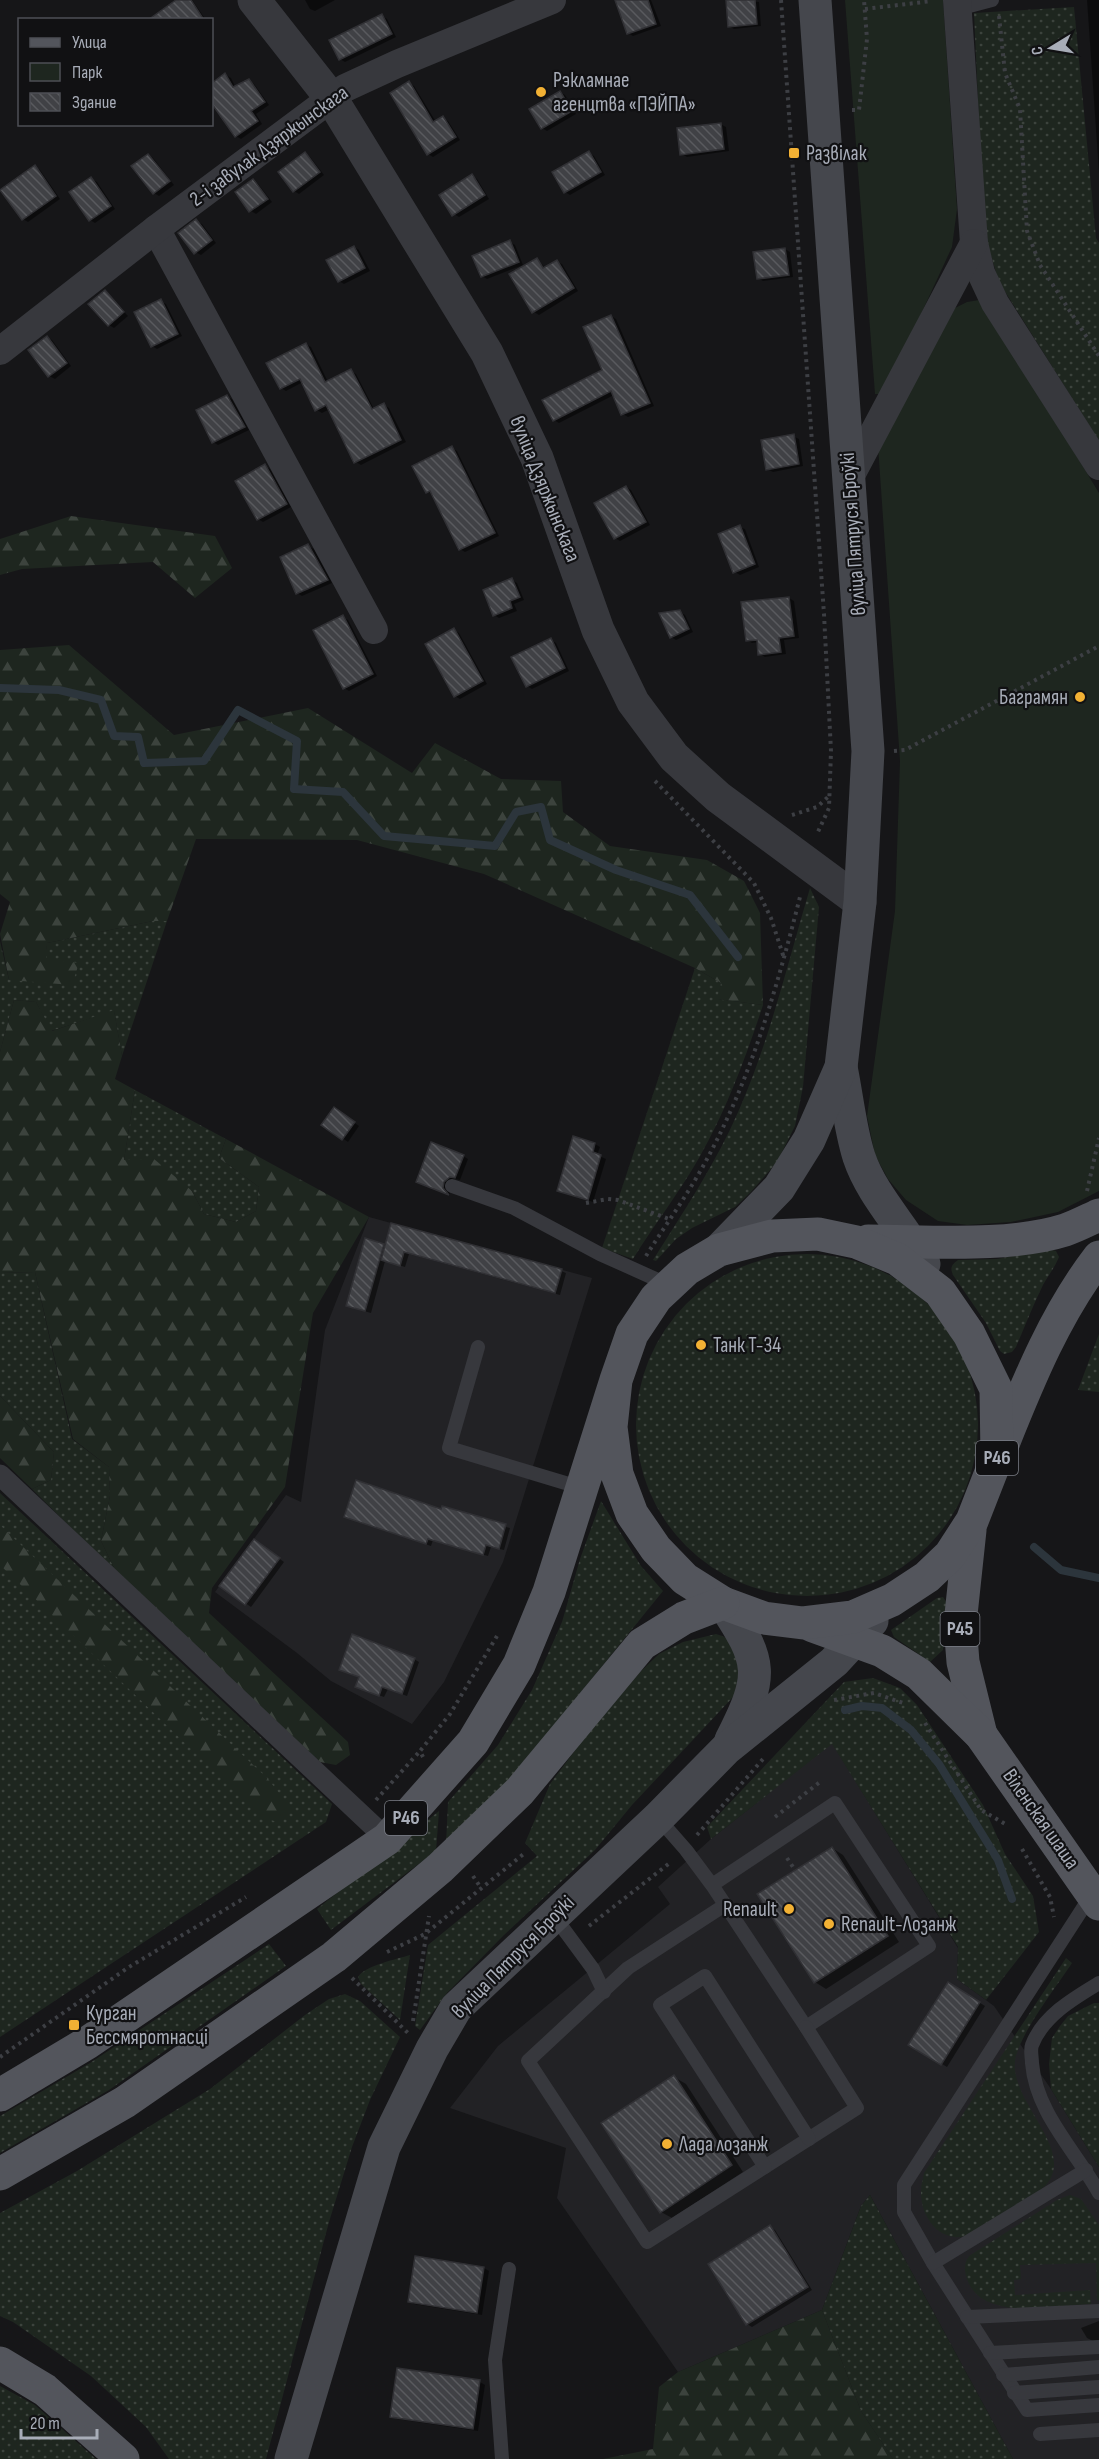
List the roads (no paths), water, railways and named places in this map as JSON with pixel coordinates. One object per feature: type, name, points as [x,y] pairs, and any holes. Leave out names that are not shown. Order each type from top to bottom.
[{"type":"main road","name":"вуліца Пятруся Броўкі","points":[[719,1250],[779,1188],[809,1140],[841,1067],[860,902],[868,751],[815,0]]},
{"type":"main road","name":"вуліца Пятруся Броўкі","points":[[841,1067],[859,1158],[878,1195],[912,1241],[940,1292]]},
{"type":"main road","name":"Р46","points":[[856,1242],[956,1242],[1030,1237],[1065,1230],[1093,1204]]},
{"type":"main road","name":"Р46","points":[[0,2095],[87,2043],[387,1839],[472,1742],[519,1665],[549,1592],[632,1334],[656,1298],[687,1269],[719,1250],[772,1236],[818,1234],[856,1242],[897,1259],[940,1292],[969,1334],[996,1389],[997,1457]]},
{"type":"main road","name":"Р46","points":[[616,1380],[612,1427],[617,1474],[632,1514],[656,1549],[685,1579],[723,1603],[764,1618],[803,1623],[853,1617],[892,1600],[927,1578],[950,1555],[972,1521],[1035,1366],[1078,1284],[1099,1257]]},
{"type":"main road","name":"Р45","points":[[972,1521],[960,1624],[963,1662],[981,1735]]},
{"type":"main road","name":"вуліца Пятруся Броўкі","points":[[291,2459],[389,2138],[432,2049],[456,2008],[562,1927],[658,1818],[726,1749],[834,1662],[892,1600]]},
{"type":"main road","points":[[0,2174],[125,2102],[334,1957],[440,1868],[520,1791],[642,1644],[684,1618],[723,1603],[748,1640],[754,1664],[754,1690],[726,1749]]},
{"type":"main road","name":"Р45","points":[[803,1623],[882,1651],[919,1674],[981,1735]]},
{"type":"main road","name":"Віленская шаша","points":[[981,1735],[1096,1898]]},
{"type":"main road","points":[[1,2368],[45,2390],[123,2459]]},
{"type":"street","name":"вуліца Дзяржынскага","points":[[254,0],[331,98],[487,353],[537,458],[598,630],[633,702],[674,757],[718,797],[860,902]]},
{"type":"street","name":"2-і завулак Дзяржынскага","points":[[0,351],[156,229],[345,88],[542,2]]},
{"type":"street","points":[[949,3],[974,243],[981,273],[995,303],[1099,466]]},
{"type":"street","points":[[156,229],[375,630]]},
{"type":"street","points":[[849,478],[974,243]]},
{"type":"street","points":[[0,1475],[387,1839]]},
{"type":"lane","points":[[949,3],[996,5]]},
{"type":"lane","points":[[452,1186],[514,1208],[600,1254],[669,1285]]},
{"type":"lane","points":[[478,1347],[449,1448],[582,1488]]},
{"type":"lane","points":[[712,1885],[835,1803],[929,1947],[806,2027]]},
{"type":"lane","points":[[658,1818],[712,1885],[858,2108],[647,2242],[528,2061],[628,1968],[725,1905]]},
{"type":"lane","points":[[1096,1898],[904,2184],[904,2212],[933,2263],[1027,2410],[1099,2405]]},
{"type":"lane","points":[[562,1927],[593,1969],[604,1992]]},
{"type":"lane","points":[[765,2168],[660,2005],[705,1976],[809,2139]]},
{"type":"lane","points":[[1099,1983],[1078,1995],[1048,2019],[1031,2046],[1034,2083],[1043,2108],[1099,2193]]},
{"type":"lane","points":[[933,2263],[1086,2170]]},
{"type":"lane","points":[[502,2459],[495,2360],[509,2269]]},
{"type":"lane","points":[[967,2317],[1099,2311]]},
{"type":"lane","points":[[990,2353],[1099,2347]]},
{"type":"lane","points":[[1003,2375],[1099,2367]]},
{"type":"lane","points":[[1014,2393],[1099,2386]]},
{"type":"lane","points":[[1040,2434],[1099,2430]]},
{"type":"waterway","points":[[0,688],[59,690],[101,700],[114,736],[138,737],[144,763],[204,761],[238,710],[297,741],[294,789],[343,792],[384,836],[495,846],[516,812],[541,807],[550,840],[616,870],[690,895],[738,957]]},
{"type":"waterway","points":[[1034,1547],[1061,1570],[1099,1578]]},
{"type":"waterway","points":[[845,1710],[862,1706],[882,1708],[911,1730],[939,1764],[998,1860],[1012,1899]]},
{"type":"place","name":"Рэкламнае агенцтва «ПЭЙПА»","points":[[541,92]]},
{"type":"place","name":"Развілак","points":[[794,153]]},
{"type":"place","name":"Баграмян","points":[[1080,697]]},
{"type":"place","name":"Танк Т-34","points":[[701,1345]]},
{"type":"place","name":"Renault","points":[[789,1909]]},
{"type":"place","name":"Renault-Лозанж","points":[[829,1924]]},
{"type":"place","name":"Курган Бессмяротнасці","points":[[74,2025]]},
{"type":"place","name":"Лада лозанж","points":[[667,2144]]}]
